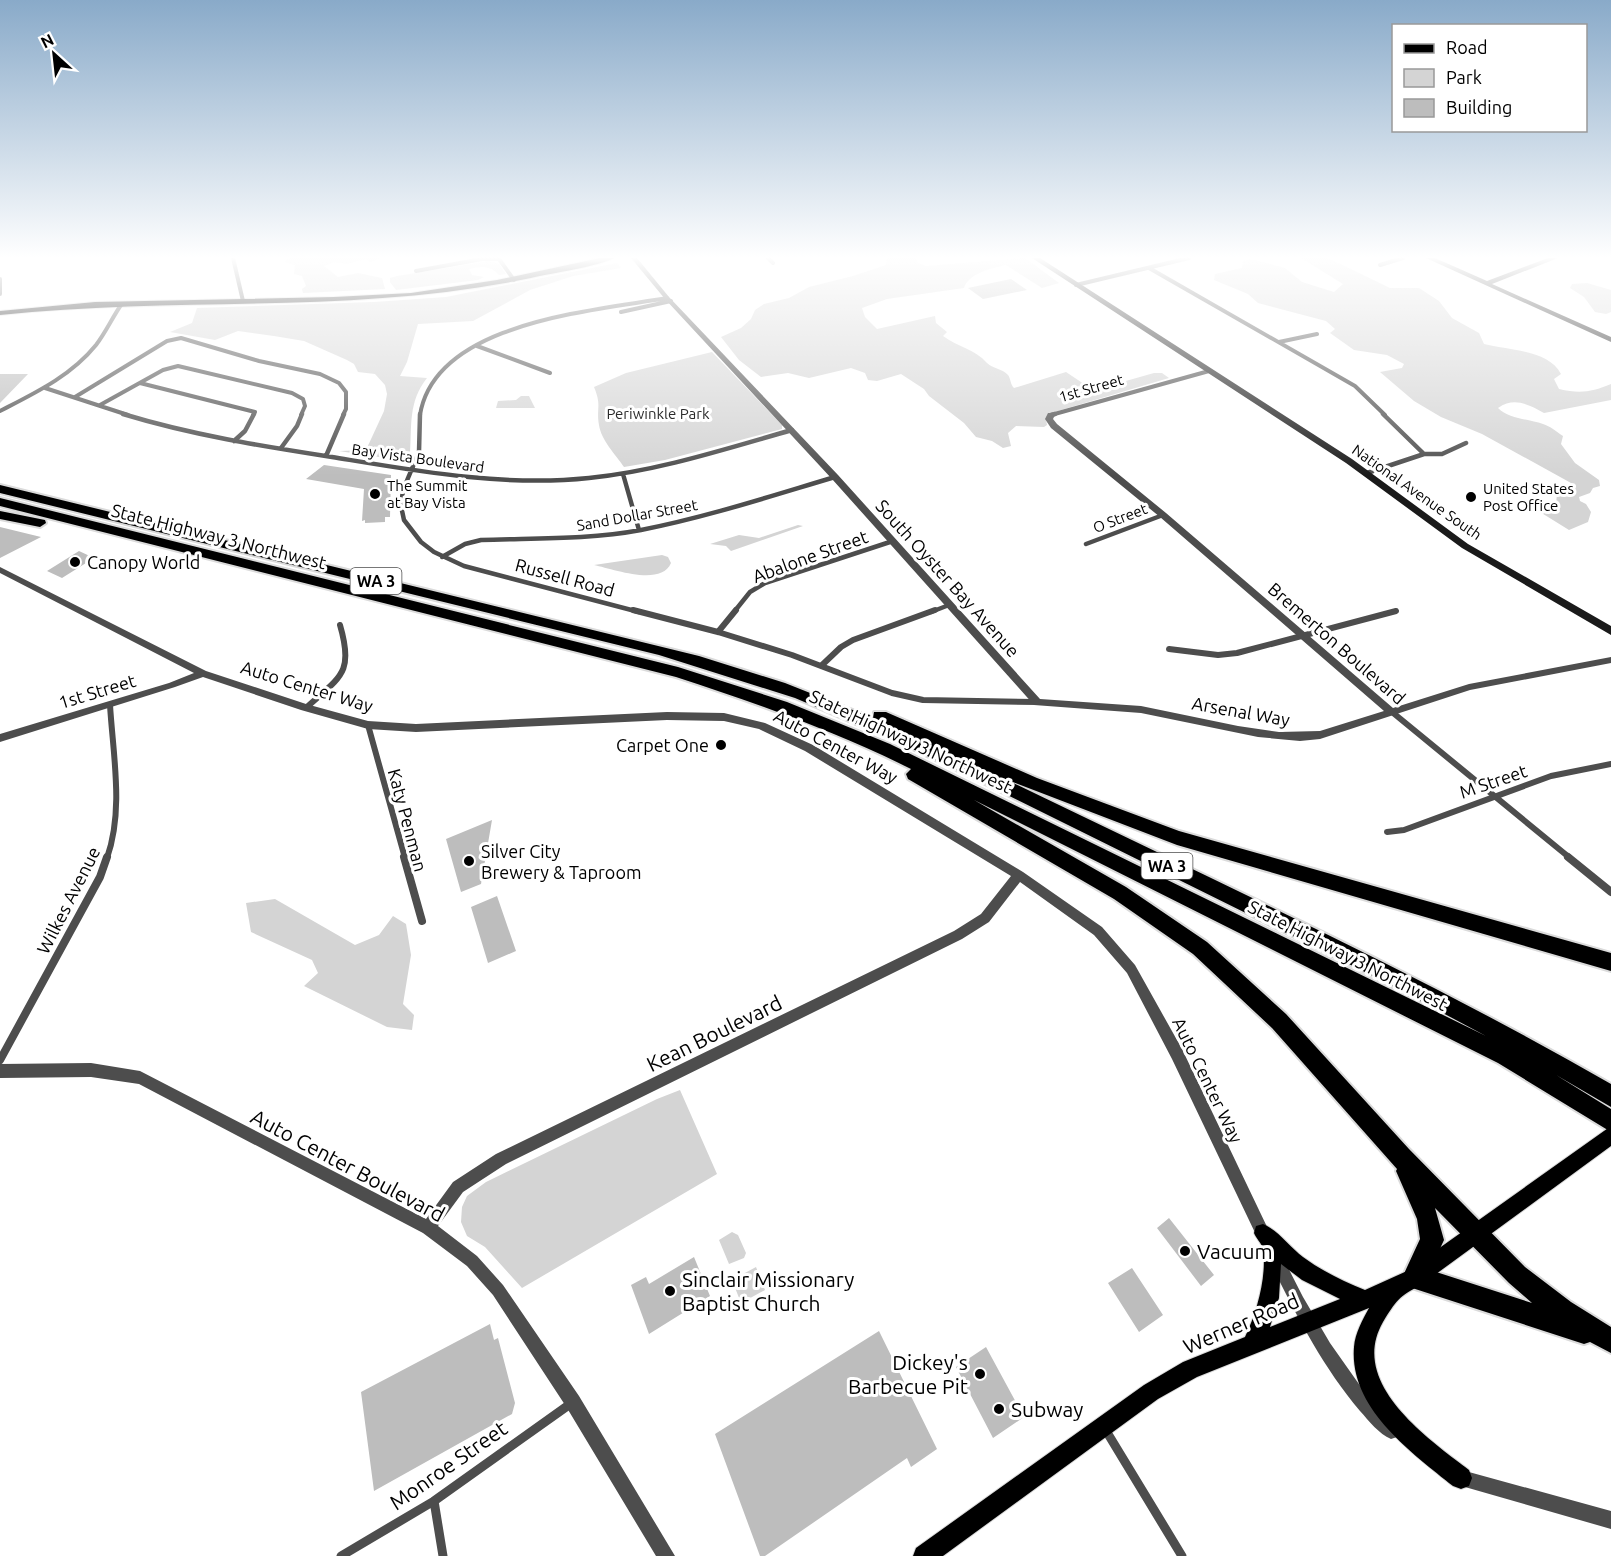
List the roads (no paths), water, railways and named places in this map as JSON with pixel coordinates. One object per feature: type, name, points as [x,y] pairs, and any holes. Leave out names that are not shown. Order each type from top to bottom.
[{"type":"highway","name":"State Highway 3 Northwest","points":[[0,487],[647,647],[710,664],[818,702],[942,757],[1394,977],[1554,1062],[1611,1096]]},
{"type":"highway","name":"State Highway 3 Northwest","points":[[0,502],[249,567],[678,672],[791,709],[884,748],[1026,817],[1505,1056],[1611,1121]]},
{"type":"highway","points":[[0,515],[249,567]]},
{"type":"highway","points":[[710,664],[751,672],[832,697],[1031,783],[1177,838],[1328,884],[1611,962]]},
{"type":"highway","points":[[748,694],[899,765],[1150,912],[1200,948],[1280,1021],[1390,1145],[1459,1218],[1477,1232],[1534,1291],[1610,1341]]},
{"type":"highway","points":[[1390,1145],[1412,1179],[1428,1218],[1432,1240],[1404,1283],[1452,1288],[1610,1341]]},
{"type":"main road","name":"National Avenue South","points":[[1147,331],[1367,473],[1465,546],[1611,631]]},
{"type":"main road","points":[[1590,331],[1611,340]]},
{"type":"main road","name":"Werner Road","points":[[924,1556],[1151,1392],[1190,1369],[1404,1283],[1611,1135]]},
{"type":"main road","points":[[1267,1241],[1310,1276],[1330,1287],[1364,1299]]},
{"type":"main road","points":[[1252,1344],[1263,1323],[1270,1300],[1267,1241]]},
{"type":"main road","points":[[1404,1283],[1370,1325],[1364,1346],[1364,1364],[1380,1403],[1461,1478]]},
{"type":"street","points":[[0,411],[45,388],[87,355],[103,331]]},
{"type":"street","name":"Russell Road","points":[[513,331],[477,346],[449,365],[435,379],[426,394],[419,417],[420,456],[402,493],[404,520],[413,535],[442,557],[464,566],[718,632],[792,655],[891,693],[923,700],[1037,702]]},
{"type":"street","name":"South Oyster Bay Avenue","points":[[699,331],[835,477],[1037,702]]},
{"type":"street","points":[[1259,331],[1355,386],[1424,454]]},
{"type":"street","points":[[1279,342],[1317,333]]},
{"type":"street","points":[[75,397],[167,341],[181,338],[259,361],[320,374],[339,383],[346,392],[346,409],[326,456]]},
{"type":"street","points":[[477,346],[550,373]]},
{"type":"street","points":[[100,405],[163,370],[182,366],[292,393],[303,399],[305,406],[297,426],[281,448]]},
{"type":"street","name":"1st Street","points":[[1051,415],[1209,370]]},
{"type":"street","points":[[140,383],[196,399],[255,412],[256,414],[245,431],[234,441]]},
{"type":"street","name":"Bay Vista Boulevard","points":[[45,388],[156,424],[234,441],[466,478],[524,481],[623,474],[792,430]]},
{"type":"street","name":"Bremerton Boulevard","points":[[1051,415],[1049,419],[1054,426],[1163,515],[1493,797],[1611,892]]},
{"type":"street","points":[[1367,473],[1424,454],[1443,454],[1466,443]]},
{"type":"street","points":[[623,474],[639,530]]},
{"type":"street","name":"Sand Dollar Street","points":[[442,557],[465,544],[481,540],[581,537],[639,530],[710,514],[835,477]]},
{"type":"street","name":"O Street","points":[[1086,544],[1163,515]]},
{"type":"street","name":"Abalone Street","points":[[718,632],[750,592],[765,583],[893,541]]},
{"type":"street","name":"Auto Center Way","points":[[0,570],[203,673],[368,725],[416,728],[667,716],[724,717],[761,726],[849,770],[1019,875],[1098,931],[1131,969],[1177,1054],[1267,1241],[1309,1320],[1333,1362],[1369,1409],[1409,1445],[1461,1478],[1611,1520]]},
{"type":"street","points":[[821,666],[841,647],[853,640],[950,605]]},
{"type":"street","points":[[1169,650],[1218,655],[1238,653],[1396,611]]},
{"type":"street","points":[[307,707],[336,681],[346,665],[348,650],[340,625]]},
{"type":"street","name":"Arsenal Way","points":[[1037,702],[1116,706],[1261,733],[1302,737],[1320,735],[1469,687],[1611,660]]},
{"type":"street","name":"1st Street","points":[[0,738],[110,705],[203,673]]},
{"type":"street","name":"Wilkes Avenue","points":[[0,1059],[100,877],[112,844],[117,807],[110,705]]},
{"type":"street","name":"Katy Penman","points":[[368,725],[422,921]]},
{"type":"street","name":"M Street","points":[[1387,832],[1404,830],[1551,776],[1611,764]]},
{"type":"street","name":"Kean Boulevard","points":[[428,1228],[459,1187],[501,1159],[958,936],[985,918],[1019,875]]},
{"type":"street","name":"Auto Center Boulevard","points":[[0,1071],[91,1070],[140,1078],[428,1228],[472,1261],[498,1290],[573,1402],[666,1556]]},
{"type":"street","name":"Monroe Street","points":[[341,1556],[434,1501],[573,1402]]},
{"type":"street","points":[[1104,1426],[1182,1556]]},
{"type":"street","points":[[434,1501],[443,1556]]},
{"type":"place","name":"The Summit at Bay Vista","points":[[375,494]]},
{"type":"place","name":"United States Post Office","points":[[1471,497]]},
{"type":"place","name":"Canopy World","points":[[75,562]]},
{"type":"place","name":"Carpet One","points":[[721,745]]},
{"type":"place","name":"Silver City Brewery & Taproom","points":[[469,861]]},
{"type":"place","name":"Vacuum","points":[[1185,1251]]},
{"type":"place","name":"Sinclair Missionary Baptist Church","points":[[670,1291]]},
{"type":"place","name":"Dickey's Barbecue Pit","points":[[980,1374]]},
{"type":"place","name":"Subway","points":[[999,1409]]},
{"type":"park label","name":"Periwinkle Park","points":[[658,413]]}]
